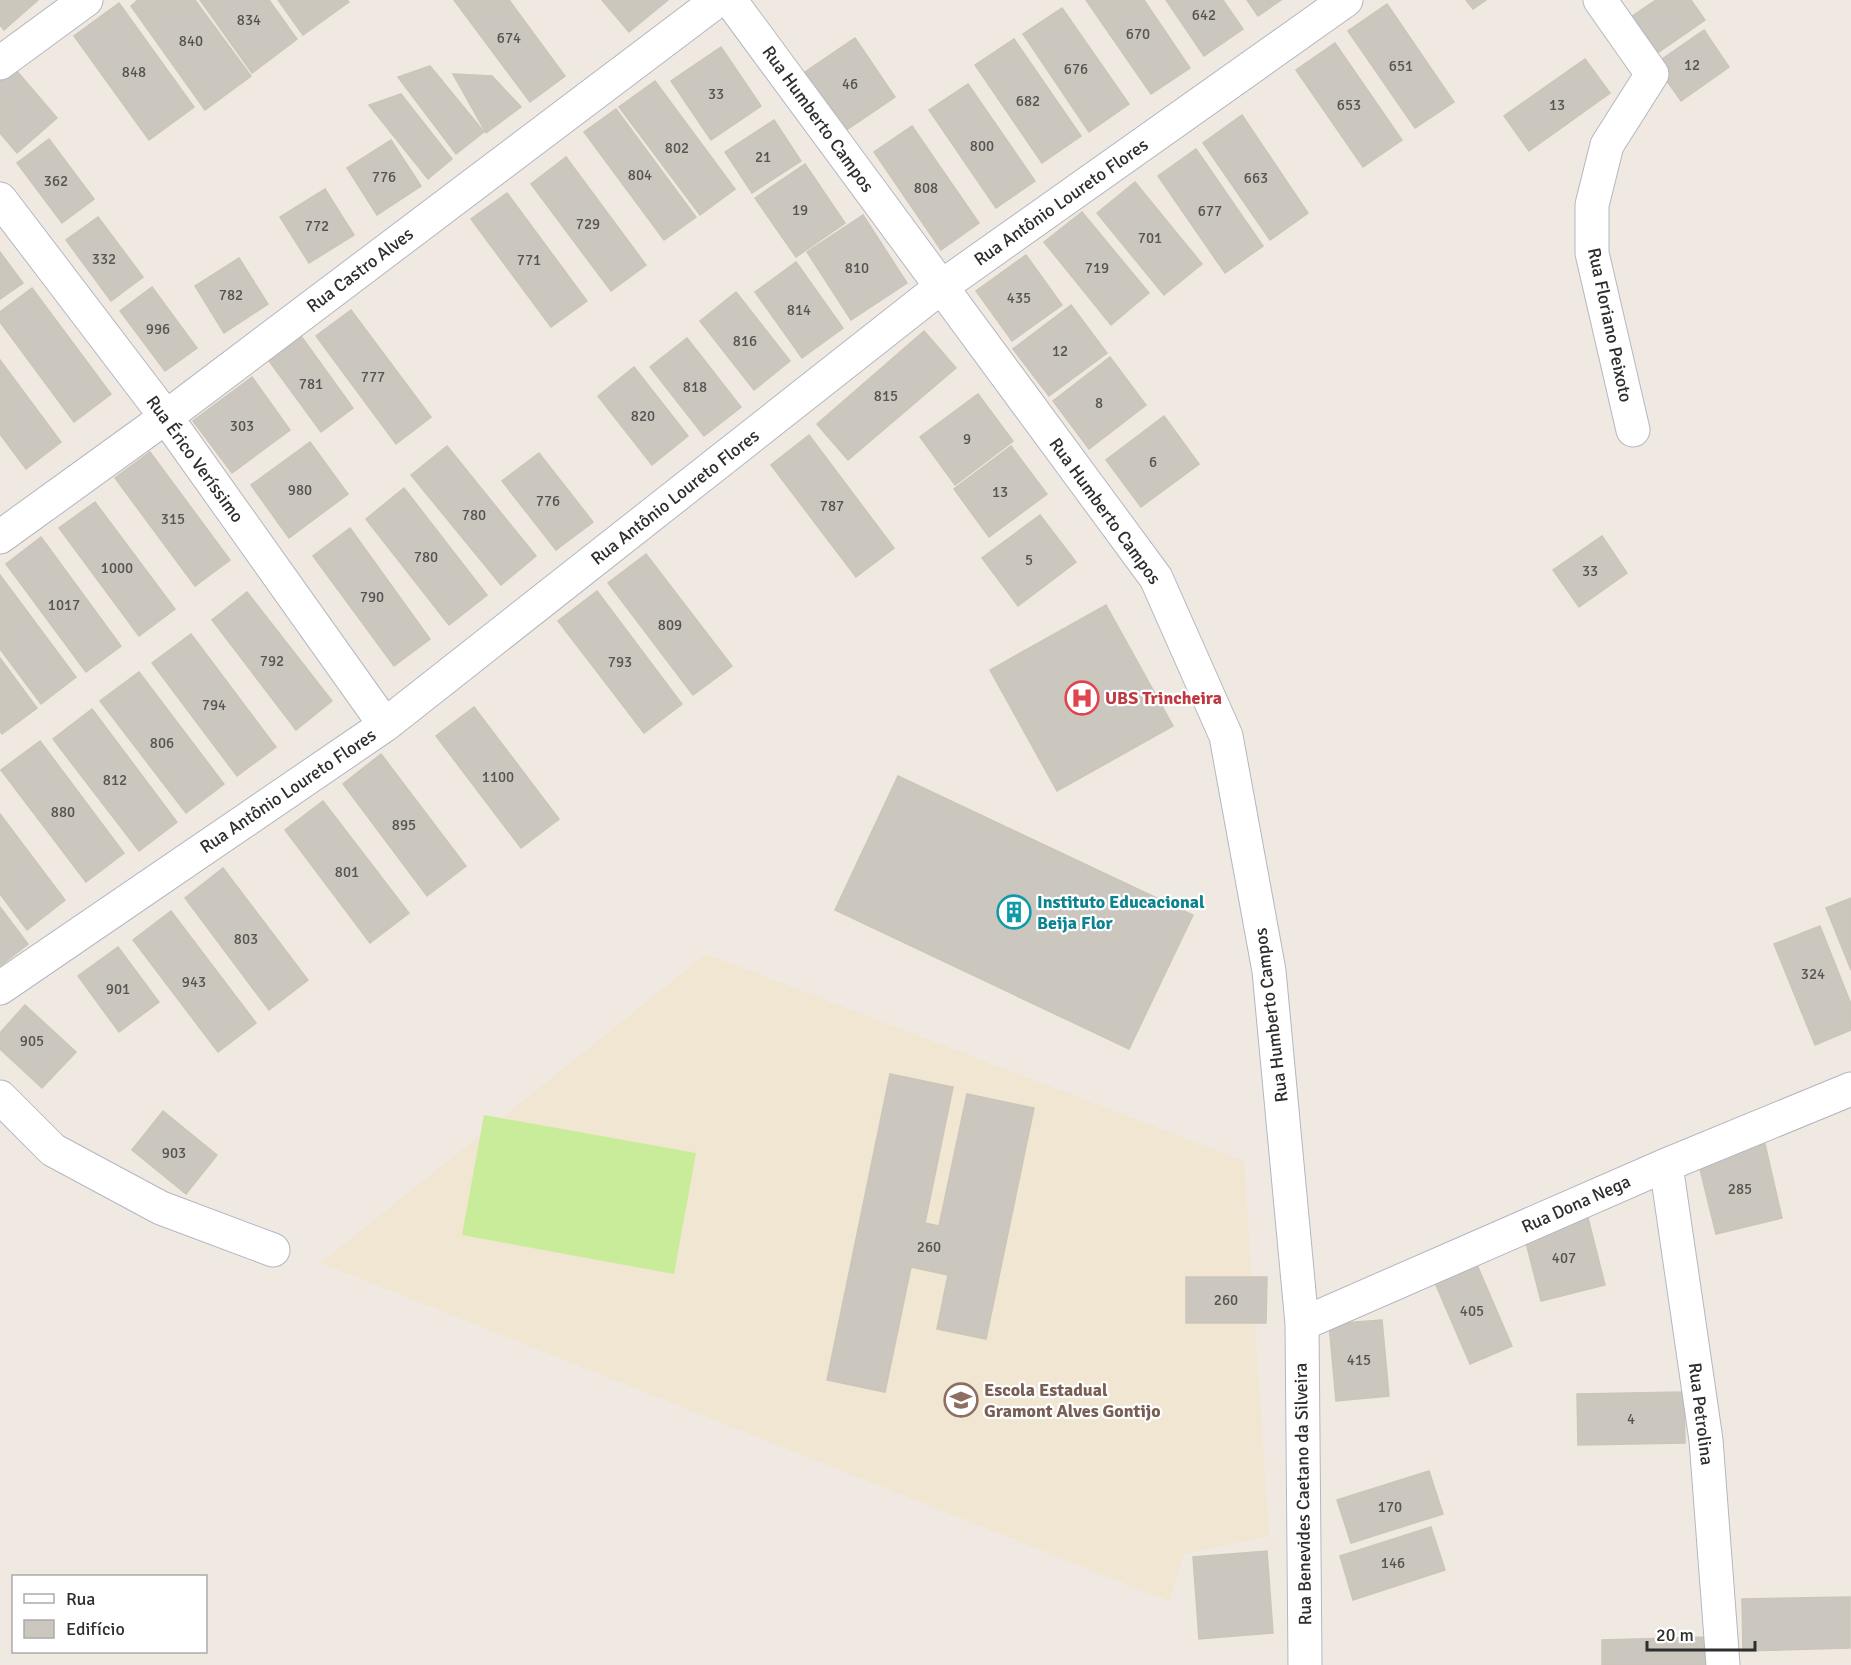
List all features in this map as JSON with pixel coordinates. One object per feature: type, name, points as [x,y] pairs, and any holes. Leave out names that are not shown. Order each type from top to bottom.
[{"type":"street","points":[[0,63],[86,0]]},
{"type":"street","name":"Rua Castro Alves","points":[[0,537],[166,417],[718,0]]},
{"type":"street","name":"Rua Humberto Campos","points":[[730,0],[1156,578],[1226,736],[1269,971],[1302,1324]]},
{"type":"street","name":"Rua Antônio Loureto Flores","points":[[0,988],[385,725],[941,287],[1346,0]]},
{"type":"street","name":"Rua Floriano Peixoto","points":[[1600,0],[1652,74],[1607,145],[1592,205],[1592,253],[1633,430]]},
{"type":"street","name":"Rua Érico Veríssimo","points":[[0,198],[166,417],[385,725]]},
{"type":"street","name":"Rua Dona Nega","points":[[1302,1324],[1666,1165],[1851,1089]]},
{"type":"street","points":[[0,1097],[52,1150],[162,1208],[273,1250]]},
{"type":"street","name":"Rua Petrolina","points":[[1666,1165],[1706,1440],[1723,1665]]},
{"type":"street","name":"Rua Benevides Caetano da Silveira","points":[[1302,1324],[1305,1665]]},
{"type":"shaded area","name":"Escola Estadual Gramont Alves Gontijo","points":[[706,954],[1244,1161],[1269,1536],[1184,1554],[1169,1601],[321,1263]]},
{"type":"green space","points":[[484,1115],[696,1153],[674,1274],[462,1235]]},
{"type":"building","points":[[0,0],[38,0],[4,30],[0,25]]},
{"type":"building","points":[[138,0],[195,0],[251,76],[205,110],[131,6]]},
{"type":"building","points":[[200,0],[269,0],[297,39],[252,73]]},
{"type":"building","points":[[278,0],[347,0],[349,2],[303,35]]},
{"type":"building","points":[[454,0],[509,0],[565,76],[530,102]]},
{"type":"building","points":[[602,0],[668,0],[629,32]]},
{"type":"building","points":[[1086,0],[1144,0],[1190,68],[1151,94]]},
{"type":"building","points":[[1166,0],[1223,0],[1243,29],[1204,56]]},
{"type":"building","points":[[1247,0],[1281,0],[1258,16]]},
{"type":"building","points":[[1466,0],[1486,0],[1473,9]]},
{"type":"building","points":[[1656,0],[1691,0],[1705,20],[1656,54],[1631,17]]},
{"type":"building","points":[[119,3],[194,107],[149,140],[74,36]]},
{"type":"building","points":[[1387,4],[1454,102],[1415,128],[1348,31]]},
{"type":"building","points":[[1062,8],[1129,104],[1089,132],[1023,34]]},
{"type":"building","points":[[1704,30],[1729,67],[1681,101],[1655,64]]},
{"type":"building","points":[[855,38],[895,97],[845,131],[805,72]]},
{"type":"building","points":[[1014,39],[1081,136],[1042,163],[975,65]]},
{"type":"building","points":[[1335,43],[1402,140],[1363,167],[1296,70]]},
{"type":"building","points":[[721,47],[761,106],[711,140],[671,81]]},
{"type":"building","points":[[1585,59],[1610,93],[1529,151],[1504,116]]},
{"type":"building","points":[[430,66],[484,132],[456,154],[398,77]]},
{"type":"building","points":[[15,69],[57,118],[17,153],[0,133],[0,81]]},
{"type":"building","points":[[453,74],[492,76],[521,107],[486,133]]},
{"type":"building","points":[[655,81],[735,189],[700,215],[619,107]]},
{"type":"building","points":[[968,84],[1035,181],[996,208],[929,110]]},
{"type":"building","points":[[401,94],[452,159],[428,179],[369,105]]},
{"type":"building","points":[[616,109],[696,217],[664,240],[584,132]]},
{"type":"building","points":[[1242,115],[1308,213],[1270,240],[1203,143]]},
{"type":"building","points":[[774,120],[801,161],[752,193],[725,152]]},
{"type":"building","points":[[912,126],[979,223],[941,250],[874,152]]},
{"type":"building","points":[[49,139],[94,199],[62,223],[17,163]]},
{"type":"building","points":[[391,140],[421,186],[377,215],[347,168]]},
{"type":"building","points":[[1196,149],[1263,246],[1225,273],[1158,176]]},
{"type":"building","points":[[566,157],[646,265],[611,291],[531,184]]},
{"type":"building","points":[[805,164],[845,223],[796,257],[755,198]]},
{"type":"building","points":[[1135,182],[1202,264],[1164,295],[1097,213]]},
{"type":"building","points":[[325,189],[354,235],[309,263],[280,217]]},
{"type":"building","points":[[507,193],[587,301],[551,327],[471,219]]},
{"type":"building","points":[[1082,212],[1149,293],[1111,325],[1044,242]]},
{"type":"building","points":[[863,215],[907,283],[851,320],[807,252]]},
{"type":"building","points":[[98,217],[143,277],[111,301],[66,240]]},
{"type":"building","points":[[0,252],[23,283],[0,299]]},
{"type":"building","points":[[1026,255],[1062,305],[1012,341],[976,291]]},
{"type":"building","points":[[239,258],[268,304],[224,333],[195,286]]},
{"type":"building","points":[[796,262],[843,328],[802,358],[755,292]]},
{"type":"building","points":[[152,287],[197,348],[165,371],[120,311]]},
{"type":"building","points":[[32,288],[111,394],[74,422],[0,322],[0,312]]},
{"type":"building","points":[[736,292],[790,361],[754,390],[700,321]]},
{"type":"building","points":[[1071,305],[1107,353],[1049,396],[1013,349]]},
{"type":"building","points":[[351,310],[431,417],[396,444],[316,336]]},
{"type":"building","points":[[924,331],[956,368],[848,460],[817,424]]},
{"type":"building","points":[[301,336],[353,408],[321,432],[269,361]]},
{"type":"building","points":[[687,338],[741,407],[704,436],[650,367]]},
{"type":"building","points":[[1110,357],[1146,405],[1089,449],[1053,401]]},
{"type":"building","points":[[0,360],[61,442],[26,469],[0,434]]},
{"type":"building","points":[[634,367],[688,436],[652,465],[598,396]]},
{"type":"building","points":[[252,377],[290,430],[232,473],[193,421]]},
{"type":"building","points":[[978,394],[1013,441],[955,485],[920,437]]},
{"type":"building","points":[[1164,416],[1199,464],[1141,507],[1106,460]]},
{"type":"building","points":[[809,435],[894,548],[856,577],[771,465]]},
{"type":"building","points":[[310,442],[348,494],[289,538],[251,485]]},
{"type":"building","points":[[447,446],[536,556],[501,585],[411,475]]},
{"type":"building","points":[[1011,446],[1047,494],[989,537],[954,489]]},
{"type":"building","points":[[150,452],[230,560],[195,586],[115,478]]},
{"type":"building","points":[[539,453],[593,522],[556,550],[502,481]]},
{"type":"building","points":[[404,488],[487,595],[449,625],[366,519]]},
{"type":"building","points":[[95,502],[175,609],[139,636],[59,528]]},
{"type":"building","points":[[1040,515],[1076,562],[1018,606],[982,558]]},
{"type":"building","points":[[350,528],[430,639],[394,666],[313,556]]},
{"type":"building","points":[[1602,536],[1627,573],[1579,607],[1553,570]]},
{"type":"building","points":[[41,537],[121,646],[86,672],[6,564]]},
{"type":"building","points":[[646,554],[732,666],[693,695],[608,583]]},
{"type":"building","points":[[0,575],[76,677],[41,704],[0,649]]},
{"type":"building","points":[[597,591],[682,704],[644,733],[558,621]]},
{"type":"building","points":[[247,592],[332,701],[296,730],[212,620]]},
{"type":"building","name":"UBS Trincheira","points":[[1106,605],[1173,726],[1057,791],[990,670]]},
{"type":"building","points":[[191,634],[276,747],[237,776],[152,663]]},
{"type":"building","points":[[0,658],[37,708],[2,734],[0,731]]},
{"type":"building","points":[[139,672],[224,784],[186,813],[100,701]]},
{"type":"building","points":[[474,707],[559,819],[521,848],[436,736]]},
{"type":"building","points":[[92,709],[177,822],[139,851],[53,739]]},
{"type":"building","points":[[40,741],[124,853],[86,882],[1,770]]},
{"type":"building","points":[[381,754],[466,866],[427,896],[343,784]]},
{"type":"building","name":"Instituto Educacional Beija Flor","points":[[898,776],[1193,915],[1129,1049],[835,910]]},
{"type":"building","points":[[323,801],[409,913],[370,943],[285,830]]},
{"type":"building","points":[[0,814],[65,900],[27,930],[0,894]]},
{"type":"building","points":[[223,868],[308,980],[269,1010],[185,898]]},
{"type":"building","points":[[1851,898],[1851,970],[1826,908]]},
{"type":"building","points":[[0,907],[28,944],[0,966]]},
{"type":"building","points":[[171,911],[256,1023],[218,1052],[133,940]]},
{"type":"building","points":[[1820,926],[1851,1004],[1851,1030],[1815,1045],[1774,944]]},
{"type":"building","points":[[118,947],[159,1002],[119,1032],[78,976]]},
{"type":"building","points":[[25,1005],[76,1052],[42,1088],[0,1049],[0,1033]]},
{"type":"building","points":[[890,1074],[953,1087],[925,1223],[939,1226],[967,1094],[1034,1108],[986,1339],[937,1329],[948,1275],[911,1267],[885,1392],[827,1380]]},
{"type":"building","points":[[163,1111],[217,1155],[186,1194],[132,1150]]},
{"type":"building","points":[[1765,1144],[1782,1218],[1716,1234],[1698,1161]]},
{"type":"building","points":[[1587,1214],[1605,1285],[1541,1301],[1523,1231]]},
{"type":"building","points":[[1474,1258],[1512,1346],[1470,1364],[1432,1276]]},
{"type":"building","points":[[1186,1277],[1267,1277],[1266,1323],[1186,1323]]},
{"type":"building","points":[[1382,1320],[1389,1396],[1336,1401],[1329,1324]]},
{"type":"building","points":[[1684,1392],[1685,1443],[1578,1445],[1577,1394]]},
{"type":"building","points":[[1429,1471],[1443,1514],[1351,1543],[1337,1500]]},
{"type":"building","points":[[1431,1527],[1445,1570],[1353,1600],[1340,1556]]},
{"type":"building","points":[[1267,1551],[1273,1633],[1199,1639],[1193,1557]]},
{"type":"building","points":[[1850,1597],[1850,1648],[1743,1651],[1742,1599]]},
{"type":"building","points":[[1709,1637],[1709,1665],[1602,1665],[1602,1640]]},
{"type":"place","name":"UBS Trincheira","points":[[1082,698]]},
{"type":"place","name":"Instituto Educacional Beija Flor","points":[[1014,912]]},
{"type":"place","name":"Escola Estadual Gramont Alves Gontijo","points":[[961,1400]]}]
